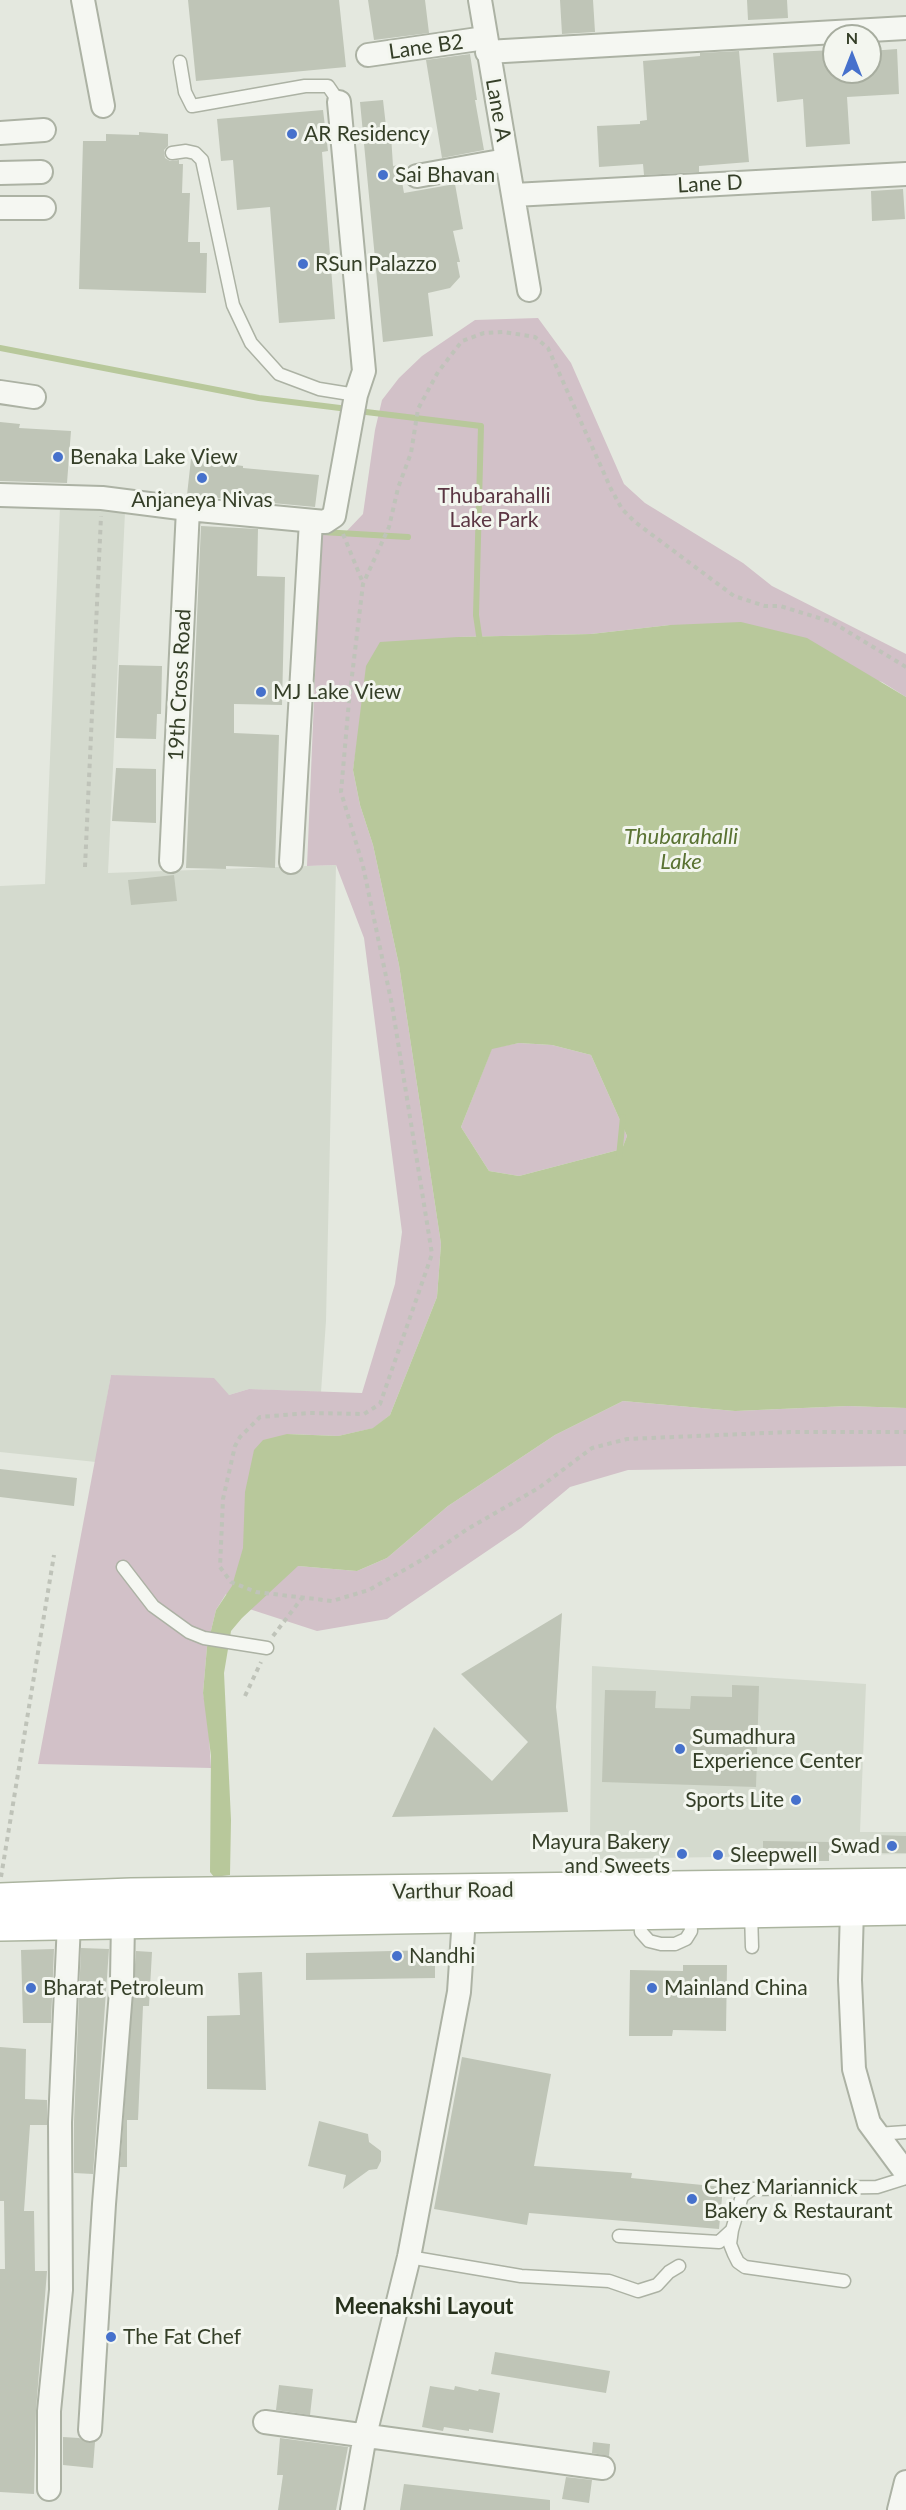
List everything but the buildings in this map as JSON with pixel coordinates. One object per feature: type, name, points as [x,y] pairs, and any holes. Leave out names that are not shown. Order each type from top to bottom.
[{"type":"main road","name":"Varthur Road","points":[[0,1900],[123,1909],[465,1905],[906,1885]]},
{"type":"main road","name":"Varthur Road","points":[[465,1905],[640,1914],[906,1908]]},
{"type":"main road","name":"Varthur Road","points":[[0,1924],[69,1923],[123,1909]]},
{"type":"street","points":[[83,0],[103,106]]},
{"type":"street","name":"Lane A","points":[[480,0],[530,290]]},
{"type":"street","name":"Lane B2","points":[[368,55],[486,45],[906,28]]},
{"type":"street","points":[[0,495],[102,498],[325,522],[334,516],[356,398],[364,371],[339,102]]},
{"type":"street","points":[[0,133],[44,130]]},
{"type":"street","points":[[417,176],[506,160]]},
{"type":"street","points":[[0,173],[41,172]]},
{"type":"street","name":"Lane D","points":[[514,195],[906,174]]},
{"type":"street","points":[[0,208],[44,208]]},
{"type":"street","points":[[0,392],[34,397]]},
{"type":"street","name":"19th Cross Road","points":[[171,861],[188,509]]},
{"type":"street","points":[[291,862],[310,521]]},
{"type":"street","points":[[352,2510],[365,2435],[408,2256],[459,1992],[465,1905]]},
{"type":"street","points":[[90,2430],[105,2183],[122,1979],[123,1909]]},
{"type":"street","points":[[852,1909],[850,1980],[854,2069],[869,2123],[906,2173]]},
{"type":"street","points":[[49,2489],[49,2411],[61,2290],[60,2122],[69,1923]]},
{"type":"street","points":[[265,2422],[603,2468]]},
{"type":"street","points":[[899,2510],[906,2482]]},
{"type":"lane","points":[[180,62],[184,92],[192,106],[305,86],[328,86],[339,102]]},
{"type":"lane","points":[[172,153],[186,151],[195,153],[202,160],[233,305],[251,343],[279,374],[319,389],[356,398]]},
{"type":"lane","points":[[123,1567],[153,1606],[189,1632],[204,1638],[267,1648]]},
{"type":"lane","points":[[751,1911],[752,1947]]},
{"type":"lane","points":[[877,2134],[906,2132]]},
{"type":"lane","points":[[843,2281],[745,2267],[738,2262],[730,2244],[742,2196],[752,2189],[877,2187],[906,2178]]},
{"type":"lane","points":[[619,2236],[719,2242],[732,2230]]},
{"type":"lane","points":[[408,2256],[521,2276],[609,2281],[638,2291],[657,2285],[669,2272],[679,2266]]},
{"type":"path","points":[[906,667],[832,622],[780,606],[765,606],[734,596],[635,522],[622,509],[611,489],[548,348],[535,337],[484,333],[462,341],[438,372],[418,409],[416,426],[389,527],[363,584],[341,792],[363,866],[392,1005],[432,1254],[381,1404],[364,1414],[309,1413],[260,1417],[240,1437],[235,1446],[223,1499],[220,1567],[231,1582],[256,1592],[332,1601],[369,1590],[425,1558],[466,1530],[540,1487],[592,1449],[627,1439],[790,1432],[906,1432]]},
{"type":"path","points":[[85,867],[102,498]]},
{"type":"path","points":[[343,535],[363,584]]},
{"type":"path","points":[[0,1884],[54,1555]]},
{"type":"shaded area","points":[[60,506],[125,512],[108,873],[336,865],[326,1321],[321,1392],[249,1389],[229,1395],[111,1375],[96,1462],[0,1452],[0,886],[45,884]]},
{"type":"shaded area","points":[[592,1666],[866,1684],[860,1832],[906,1832],[906,1854],[593,1859],[590,1836]]},
{"type":"green space","name":"Thubarahalli Lake Park","points":[[538,318],[571,363],[624,484],[645,503],[743,563],[772,586],[906,654],[906,697],[882,682],[670,625],[591,634],[458,637],[360,723],[353,770],[360,805],[373,845],[399,965],[441,1244],[437,1297],[390,1415],[374,1428],[338,1436],[287,1434],[298,1566],[357,1571],[387,1558],[448,1506],[555,1435],[623,1401],[735,1411],[848,1406],[906,1408],[906,1466],[628,1470],[570,1487],[521,1528],[387,1619],[317,1631],[237,1605],[226,1594],[216,1610],[207,1647],[203,1693],[208,1719],[211,1768],[38,1764],[111,1375],[214,1378],[229,1395],[249,1389],[362,1393],[395,1284],[402,1232],[364,938],[336,865],[307,866],[321,534],[343,535],[363,514],[375,430],[382,400],[399,378],[422,356],[475,320]]},
{"type":"green space","points":[[519,1043],[552,1045],[591,1055],[627,1136],[622,1149],[519,1176],[489,1171],[461,1127],[492,1048]]},
{"type":"water","name":"Thubarahalli Lake","points":[[741,622],[807,638],[906,697],[906,1408],[848,1406],[735,1411],[623,1401],[555,1435],[448,1506],[387,1558],[357,1571],[298,1566],[231,1631],[224,1673],[231,1820],[230,1875],[214,1877],[210,1872],[211,1756],[203,1693],[207,1647],[216,1610],[232,1586],[243,1548],[245,1492],[254,1450],[263,1440],[287,1434],[338,1436],[373,1428],[390,1415],[437,1297],[441,1244],[399,965],[373,845],[360,805],[353,770],[366,666],[380,642],[458,637],[591,634],[670,625]],"holes":[[[519,1043],[552,1045],[591,1055],[627,1136],[622,1149],[519,1176],[489,1171],[461,1127],[492,1049]]]},
{"type":"waterway","points":[[0,348],[259,398],[348,409]]},
{"type":"waterway","points":[[358,411],[481,426],[476,615],[480,642]]},
{"type":"waterway","points":[[322,532],[408,537]]},
{"type":"waterway","points":[[619,1157],[623,1117]]},
{"type":"place","name":"AR Residency","points":[[292,134]]},
{"type":"place","name":"Sai Bhavan","points":[[383,175]]},
{"type":"place","name":"RSun Palazzo","points":[[303,264]]},
{"type":"place","name":"Benaka Lake View","points":[[58,457]]},
{"type":"place","name":"Anjaneya Nivas","points":[[202,478]]},
{"type":"place","name":"MJ Lake View","points":[[261,692]]},
{"type":"place","name":"Sumadhura Experience Center","points":[[680,1749]]},
{"type":"place","name":"Sports Lite","points":[[796,1800]]},
{"type":"place","name":"Swad","points":[[892,1846]]},
{"type":"place","name":"Mayura Bakery and Sweets","points":[[682,1854]]},
{"type":"place","name":"Sleepwell","points":[[718,1855]]},
{"type":"place","name":"Nandhi","points":[[397,1956]]},
{"type":"place","name":"Bharat Petroleum","points":[[31,1988]]},
{"type":"place","name":"Mainland China","points":[[652,1988]]},
{"type":"place","name":"Chez Mariannick Bakery & Restaurant","points":[[692,2199]]},
{"type":"place","name":"The Fat Chef","points":[[111,2337]]},
{"type":"district","name":"Meenakshi Layout","points":[[424,2307]]}]
